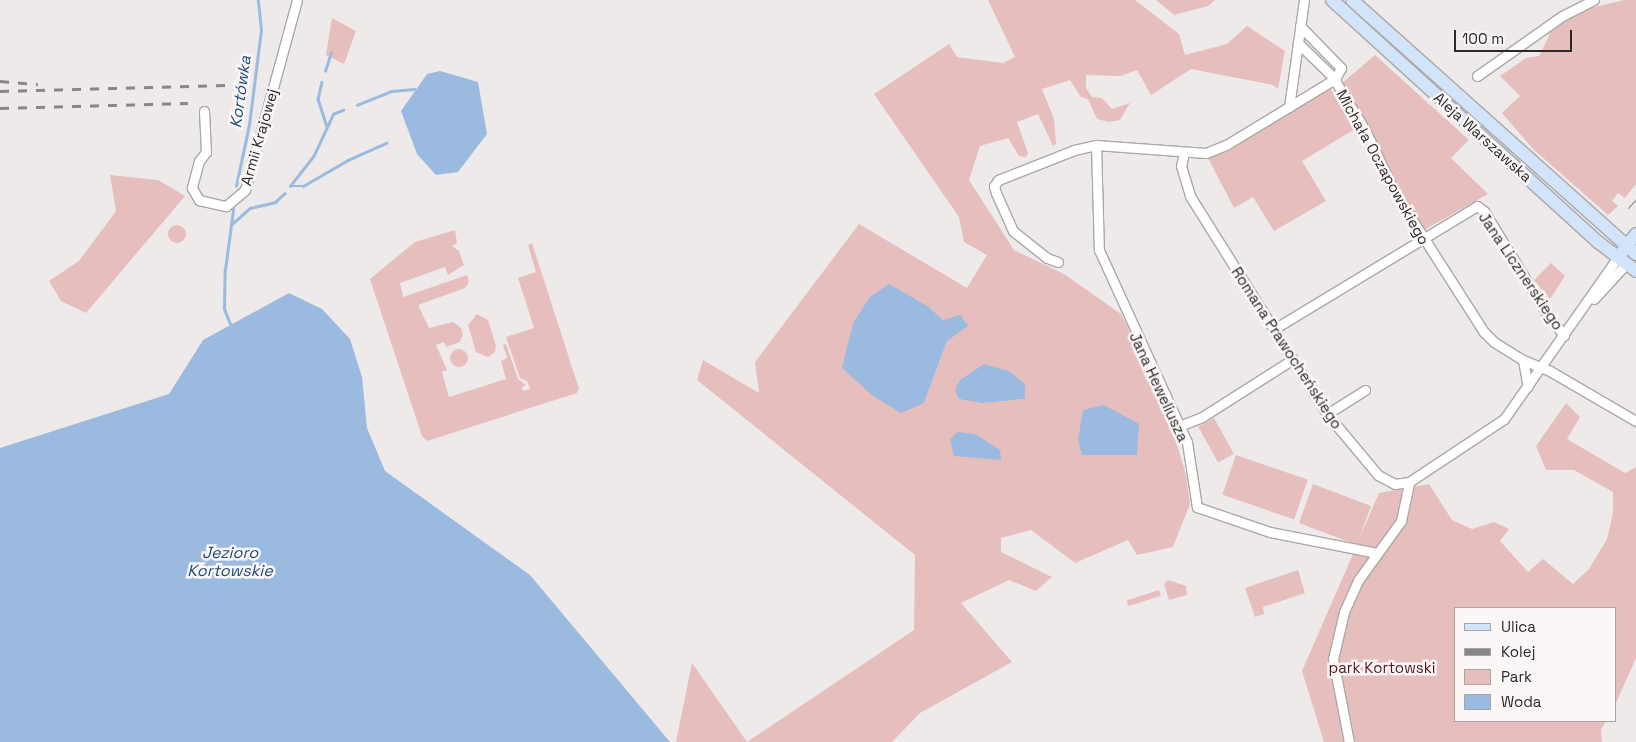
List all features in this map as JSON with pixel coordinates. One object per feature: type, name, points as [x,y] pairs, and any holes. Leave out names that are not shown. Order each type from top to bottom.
[{"type":"main road","name":"Aleja Warszawska","points":[[1332,0],[1626,264]]},
{"type":"main road","name":"Aleja Warszawska","points":[[1352,0],[1633,252]]},
{"type":"main road","points":[[1616,238],[1636,234],[1633,252],[1626,264]]},
{"type":"street","name":"Armii Krajowej","points":[[204,111],[207,146],[198,167],[194,193],[199,200],[226,206],[245,190],[297,0]]},
{"type":"street","points":[[1289,106],[1304,0]]},
{"type":"street","points":[[1477,76],[1562,16],[1594,0]]},
{"type":"street","points":[[1058,262],[1047,258],[1013,231],[992,182],[1074,150],[1096,145],[1184,153],[1206,153],[1226,145],[1335,80],[1341,68],[1300,26]]},
{"type":"street","points":[[1298,43],[1335,80]]},
{"type":"street","name":"Michała Oczapowskiego","points":[[1335,80],[1365,130],[1394,193],[1484,332],[1494,342],[1523,360],[1542,367],[1636,421]]},
{"type":"street","name":"Jana Heweliusza","points":[[1096,145],[1099,250],[1187,442],[1197,507],[1270,532],[1377,552]]},
{"type":"street","name":"Romana Prawocheńskiego","points":[[1184,153],[1181,166],[1190,196],[1327,414],[1378,475],[1395,484],[1409,482]]},
{"type":"street","name":"Jana Licznerskiego","points":[[1274,329],[1477,206],[1484,211],[1545,311],[1564,334]]},
{"type":"street","points":[[1349,742],[1333,659],[1347,602],[1377,552],[1401,521],[1409,482],[1494,428],[1513,410],[1564,334],[1586,306],[1626,264]]},
{"type":"street","points":[[1180,426],[1202,417],[1292,359]]},
{"type":"street","points":[[1523,360],[1528,387]]},
{"type":"street","points":[[1327,414],[1365,390]]},
{"type":"green space","points":[[988,0],[1135,0],[1179,34],[1185,55],[1227,44],[1247,26],[1285,51],[1278,89],[1273,85],[1191,69],[1151,95],[1137,70],[1121,76],[1086,75],[1086,88],[1092,97],[1102,98],[1112,109],[1130,103],[1120,120],[1109,122],[1097,119],[1088,99],[1081,97],[1070,80],[1042,89],[1054,119],[1056,144],[1053,146],[1038,114],[1017,122],[1028,153],[1026,157],[1019,156],[1008,138],[980,146],[969,180],[1014,250],[1064,274],[1121,314],[1162,394],[1186,475],[1190,504],[1173,547],[1137,555],[1128,540],[1075,563],[1031,530],[1001,538],[1001,552],[1052,577],[1036,591],[1009,580],[961,603],[1012,662],[920,713],[892,742],[747,742],[914,630],[915,555],[697,380],[703,360],[759,393],[755,362],[859,224],[967,288],[987,255],[964,242],[959,217],[874,94],[949,44],[957,57],[1003,63],[1015,57]],"holes":[[[929,307],[943,320],[947,341],[924,403],[848,344],[853,323]],[[1009,371],[1025,384],[1025,399],[983,403]]]},
{"type":"green space","points":[[1156,0],[1215,0],[1208,6],[1174,15]]},
{"type":"green space","points":[[1624,0],[1636,0],[1636,184],[1625,198],[1618,193],[1612,201],[1618,206],[1608,215],[1533,149],[1502,113],[1520,96],[1500,76],[1526,58],[1539,56],[1549,36],[1548,28],[1591,8]]},
{"type":"green space","points":[[332,18],[356,31],[344,64],[326,55]]},
{"type":"green space","points":[[1375,55],[1469,140],[1451,158],[1488,194],[1424,230],[1340,85]]},
{"type":"green space","points":[[1330,88],[1355,129],[1302,161],[1326,201],[1274,231],[1253,197],[1234,208],[1208,158]]},
{"type":"green space","points":[[110,175],[158,180],[185,196],[86,313],[61,301],[49,281],[79,261],[116,211]]},
{"type":"green space","points":[[177,225],[183,228],[186,234],[183,240],[177,243],[171,240],[168,234],[171,228]]},
{"type":"green space","points":[[455,230],[457,243],[452,246],[459,251],[464,265],[448,275],[445,267],[400,283],[403,297],[467,275],[469,282],[465,288],[418,305],[429,328],[453,322],[461,328],[463,334],[460,342],[446,347],[444,342],[436,345],[447,370],[442,372],[449,397],[506,379],[501,361],[507,358],[503,345],[506,344],[518,379],[526,385],[522,387],[523,391],[530,389],[527,381],[520,378],[506,337],[534,328],[518,278],[536,272],[528,245],[532,243],[579,389],[577,393],[427,441],[422,436],[370,279],[415,242]]},
{"type":"green space","points":[[1551,263],[1565,276],[1550,299],[1534,280]]},
{"type":"green space","points":[[477,314],[488,320],[496,346],[495,352],[488,357],[476,352],[468,325]]},
{"type":"green space","points":[[455,349],[463,349],[468,354],[466,365],[455,367],[450,362],[450,354]]},
{"type":"green space","name":"park Kortowski","points":[[1566,403],[1580,417],[1567,439],[1625,473],[1636,467],[1636,658],[1616,703],[1616,607],[1454,607],[1454,722],[1605,722],[1601,730],[1602,742],[1324,742],[1302,671],[1357,545],[1299,523],[1313,484],[1371,506],[1359,539],[1379,493],[1429,484],[1452,520],[1472,529],[1494,522],[1509,529],[1500,541],[1528,572],[1543,559],[1573,584],[1589,569],[1607,539],[1613,513],[1613,492],[1574,470],[1546,470],[1536,446]]},
{"type":"green space","points":[[1214,418],[1234,454],[1218,463],[1198,427]]},
{"type":"green space","points":[[1236,455],[1308,480],[1294,519],[1222,495]]},
{"type":"green space","points":[[1298,570],[1305,593],[1263,607],[1264,614],[1255,617],[1245,588]]},
{"type":"green space","points":[[1168,580],[1186,586],[1187,595],[1169,600],[1164,584]]},
{"type":"green space","points":[[1159,590],[1161,596],[1129,606],[1127,601]]},
{"type":"green space","points":[[692,663],[747,742],[676,742]]},
{"type":"water","points":[[440,71],[478,82],[487,134],[458,172],[436,175],[417,154],[401,111],[427,74]]},
{"type":"water","points":[[889,284],[929,307],[943,320],[960,315],[968,326],[947,341],[924,403],[901,413],[873,396],[842,368],[853,323],[870,297]]},
{"type":"water","name":"Jezioro Kortowskie","points":[[289,293],[322,309],[350,339],[362,377],[367,428],[385,471],[530,575],[670,742],[0,742],[0,448],[169,394],[203,340]]},
{"type":"water","points":[[984,364],[1009,371],[1025,384],[1025,399],[983,403],[959,399],[955,390],[960,380]]},
{"type":"water","points":[[1104,405],[1139,424],[1137,455],[1082,455],[1078,440],[1083,410]]},
{"type":"water","points":[[958,432],[975,434],[1000,450],[1001,460],[954,456],[950,439]]},
{"type":"waterway","name":"Kortówka","points":[[236,186],[249,125],[261,30],[258,0]]},
{"type":"waterway","points":[[325,71],[331,53]]},
{"type":"waterway","points":[[322,82],[318,99],[327,126]]},
{"type":"waterway","points":[[357,105],[391,91],[414,89]]},
{"type":"waterway","points":[[290,186],[314,155],[333,114],[343,110]]},
{"type":"waterway","points":[[290,186],[303,186],[348,160],[386,143]]},
{"type":"waterway","points":[[232,224],[250,208],[275,202],[285,193]]},
{"type":"waterway","name":"Kortówka","points":[[230,324],[224,309],[225,270],[233,210]]},
{"type":"tram line","points":[[1628,208],[1636,199]]},
{"type":"railway","points":[[0,81],[38,84]]},
{"type":"railway","points":[[0,91],[227,85]]},
{"type":"railway","points":[[0,108],[188,103]]}]
